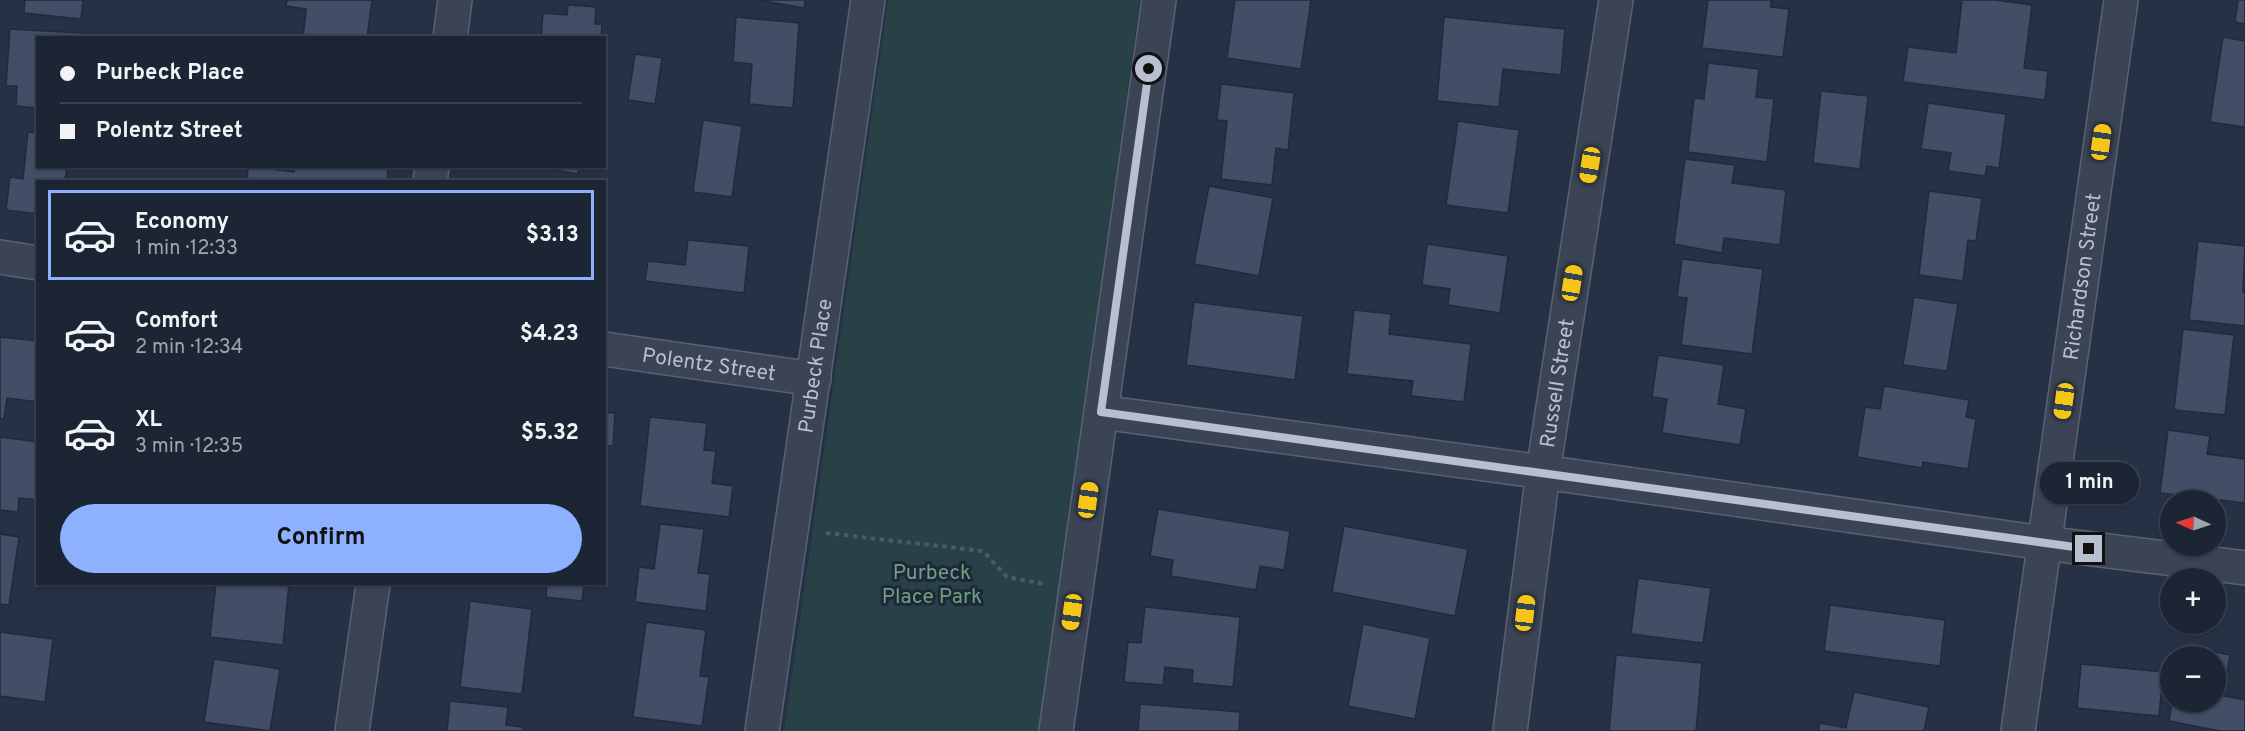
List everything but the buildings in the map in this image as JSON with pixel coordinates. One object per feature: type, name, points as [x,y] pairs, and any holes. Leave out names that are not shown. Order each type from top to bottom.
[{"type":"street","points":[[450,36],[455,0]]},
{"type":"street","name":"Purbeck Place","points":[[762,731],[868,0]]},
{"type":"street","points":[[1056,731],[1159,0]]},
{"type":"street","name":"Russell Street","points":[[1510,731],[1543,472],[1616,0]]},
{"type":"street","name":"Richardson Street","points":[[2018,731],[2121,0]]},
{"type":"street","points":[[0,257],[36,263]]},
{"type":"street","name":"Polentz Street","points":[[606,348],[814,379]]},
{"type":"street","points":[[1101,412],[2044,543],[2245,568]]},
{"type":"street","points":[[352,731],[373,585]]},
{"type":"path","points":[[792,530],[983,551],[1007,578],[1076,589]]},
{"type":"green space","name":"Purbeck Place Park","points":[[888,0],[1140,0],[1039,731],[784,731]]},
{"type":"route","points":[[1149,69],[1101,412],[2089,549]]}]
